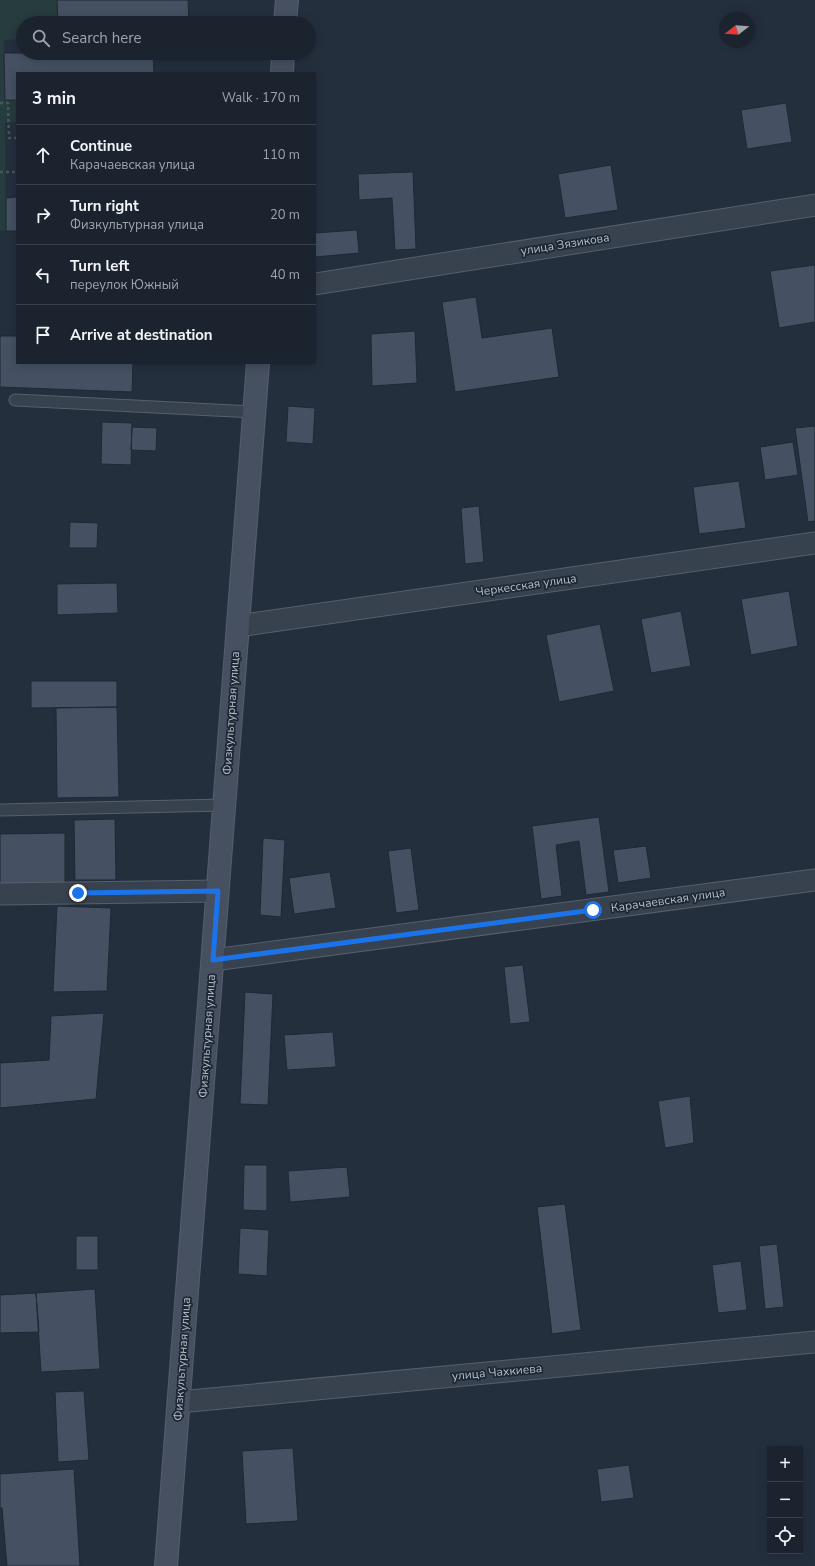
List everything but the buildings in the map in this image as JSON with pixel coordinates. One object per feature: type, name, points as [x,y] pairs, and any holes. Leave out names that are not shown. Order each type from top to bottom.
[{"type":"main road","points":[[286,16],[287,0]]},
{"type":"main road","points":[[282,72],[283,60]]},
{"type":"main road","name":"Физкультурная улица","points":[[166,1566],[258,364]]},
{"type":"street","name":"улица Зязикова","points":[[316,284],[815,205]]},
{"type":"street","name":"Черкесская улица","points":[[238,626],[815,543]]},
{"type":"street","name":"Карачаевская улица","points":[[213,960],[815,880]]},
{"type":"street","points":[[0,894],[218,891]]},
{"type":"street","name":"улица Чахкиева","points":[[179,1402],[815,1342]]},
{"type":"lane","points":[[15,400],[254,412]]},
{"type":"lane","points":[[0,810],[224,806]]},
{"type":"path","points":[[0,104],[8,103],[9,138],[16,138]]},
{"type":"path","points":[[0,172],[16,172]]},
{"type":"green space","points":[[0,0],[57,0],[58,16],[16,16],[16,39],[4,40],[5,100],[16,100],[16,122],[5,123],[6,231],[0,231]]},
{"type":"route","points":[[78,893],[218,891],[213,960],[593,910]]}]
